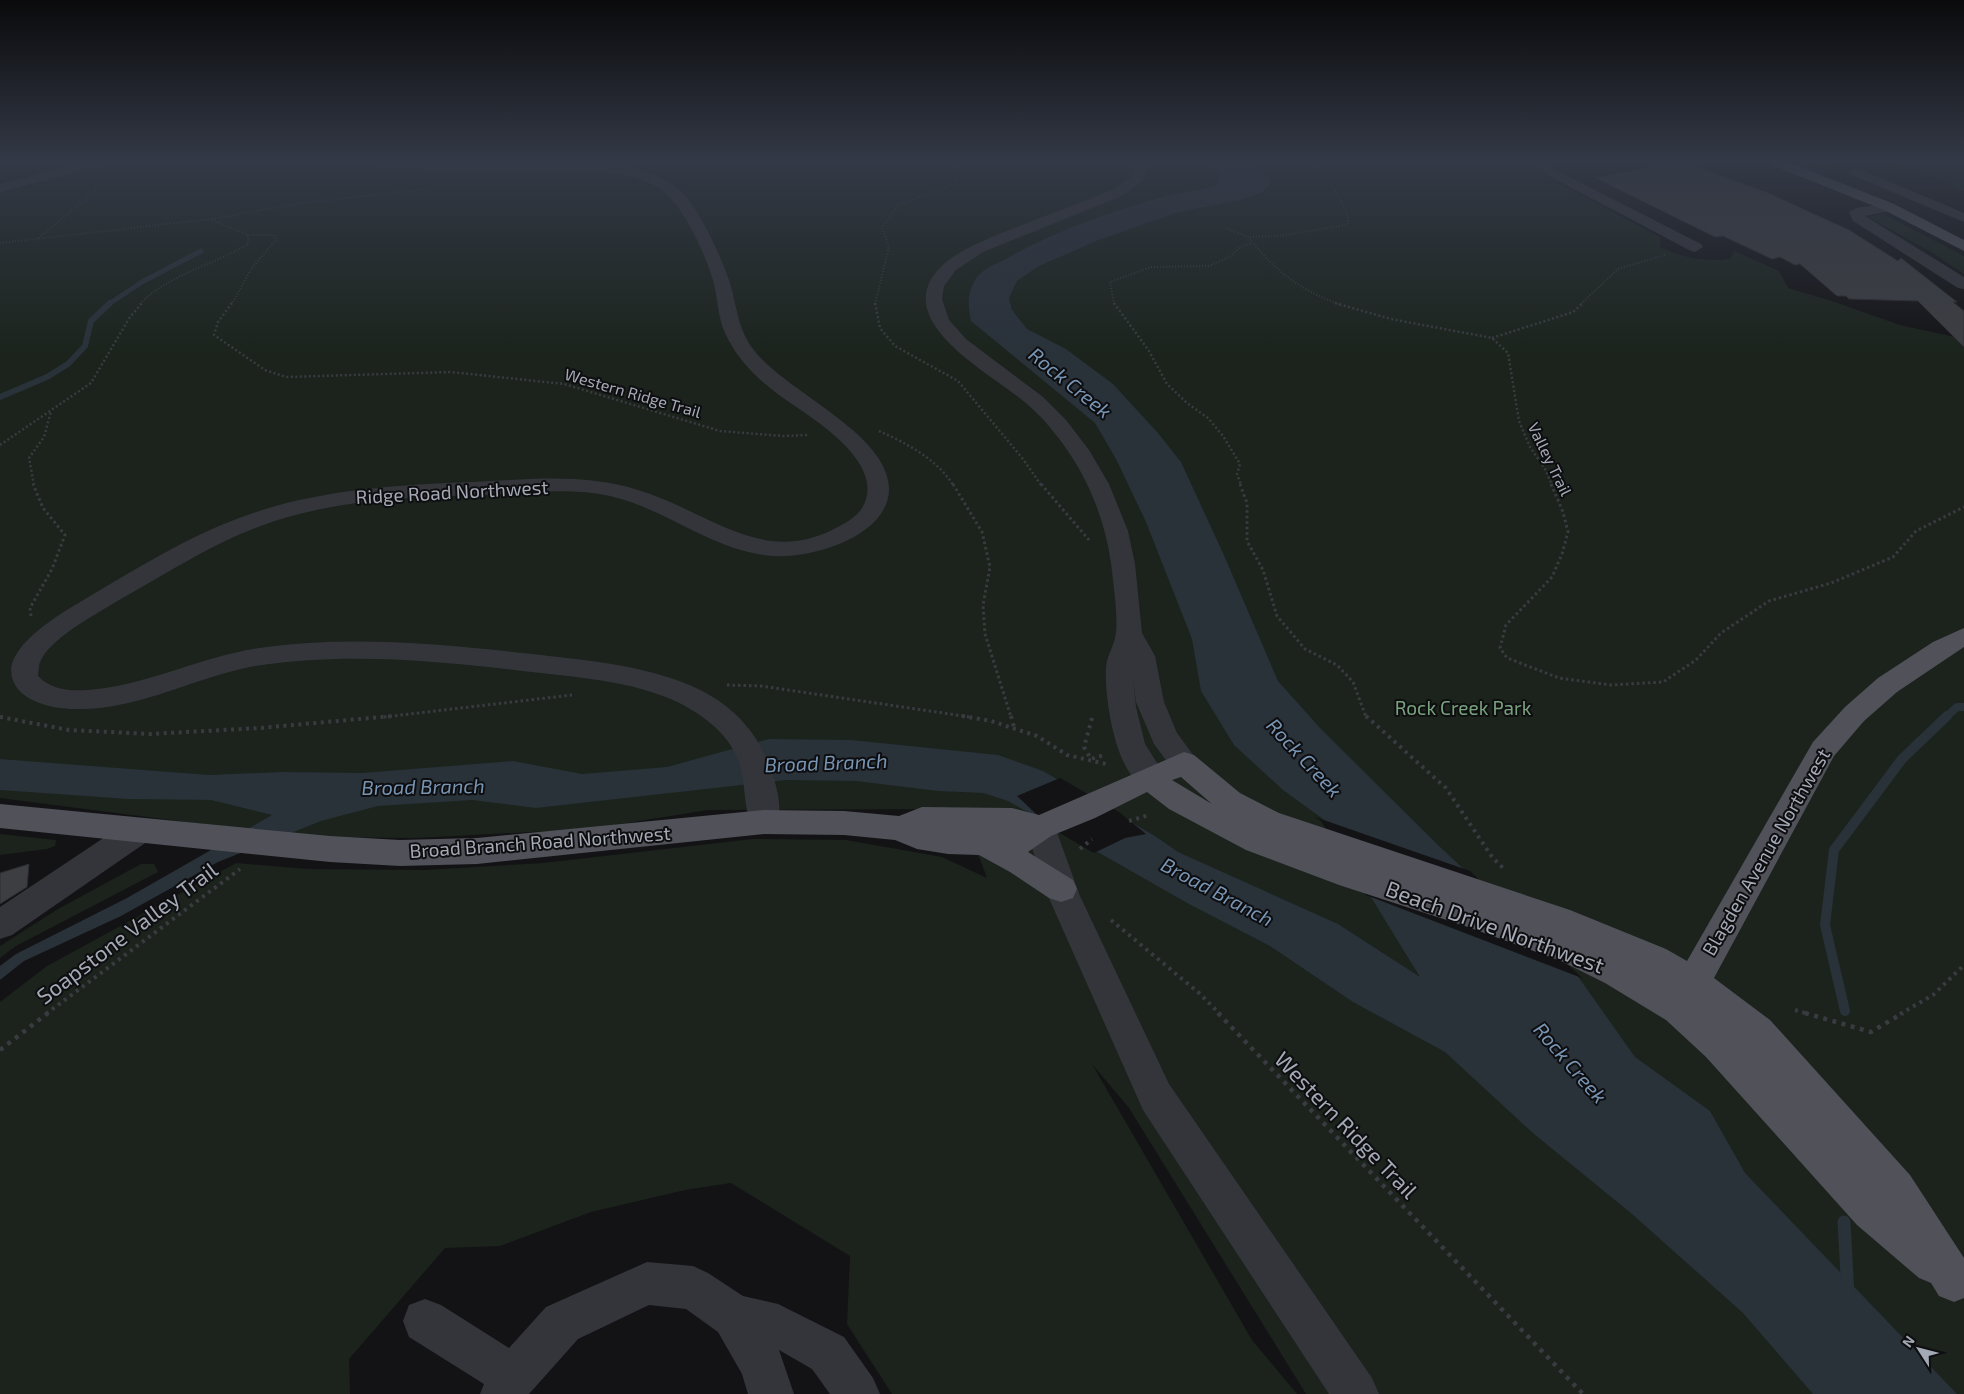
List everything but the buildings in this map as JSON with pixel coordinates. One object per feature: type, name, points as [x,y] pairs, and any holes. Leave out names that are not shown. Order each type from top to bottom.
[{"type":"main road","points":[[1928,227],[1964,246]]},
{"type":"main road","name":"Blagden Avenue Northwest","points":[[1686,996],[1823,749],[1850,716],[1881,688],[1913,665],[1964,636]]},
{"type":"main road","name":"Broad Branch Road Northwest","points":[[0,816],[367,852],[456,852],[764,822],[844,823],[901,828],[917,837],[948,842],[983,843],[1022,841],[1044,826],[1104,800],[1151,776],[1184,763]]},
{"type":"main road","name":"Beach Drive Northwest","points":[[1184,763],[1228,801],[1253,826],[1350,876],[1473,915],[1573,951],[1617,972],[1686,996]]},
{"type":"main road","name":"Beach Drive Northwest","points":[[1151,776],[1159,786],[1180,801],[1253,826],[1327,843],[1558,920],[1654,960],[1686,996],[1719,1045],[1872,1210],[1959,1286]]},
{"type":"main road","name":"Broad Branch Road Northwest","points":[[901,828],[922,819],[1012,820],[1044,826]]},
{"type":"main road","points":[[983,843],[1021,863],[1061,888]]},
{"type":"street","name":"Ridge Road Northwest","points":[[695,227],[713,260],[724,287],[731,325],[744,350],[778,385],[843,432],[859,446],[874,469],[878,494],[875,505],[864,519],[848,531],[821,543],[798,548],[771,549],[745,545],[648,499],[590,486],[367,494],[279,512],[226,532],[90,607],[48,637],[36,648],[25,663],[25,678],[29,684],[42,693],[61,698],[97,698],[121,695],[217,666],[269,656],[329,651],[424,654],[608,672],[647,679],[682,692],[714,709],[745,742],[755,763],[764,822]]},
{"type":"street","name":"Beach Drive Northwest","points":[[1029,227],[998,239],[960,258],[947,268],[938,281],[934,299],[940,322],[951,334],[1043,408],[1070,439],[1089,467],[1107,501],[1119,536],[1125,571],[1129,633],[1120,659],[1124,710],[1133,750],[1151,776]]},
{"type":"street","points":[[1656,227],[1694,247]]},
{"type":"street","points":[[1873,227],[1964,284]]},
{"type":"street","name":"Beach Drive Northwest","points":[[1129,633],[1142,656],[1150,702],[1164,737],[1184,763]]},
{"type":"street","points":[[1044,826],[1061,888],[1156,1098],[1356,1394]]},
{"type":"street","points":[[0,925],[140,830]]},
{"type":"street","points":[[426,1321],[509,1386],[562,1323],[648,1283],[694,1288],[734,1316],[778,1326],[828,1353],[857,1394]]},
{"type":"street","points":[[734,1316],[762,1365],[771,1394]]},
{"type":"path","points":[[38,238],[52,227]]},
{"type":"path","name":"Western Ridge Trail","points":[[0,243],[137,227]]},
{"type":"path","name":"Western Ridge Trail","points":[[229,227],[248,235],[266,234],[274,235],[277,238],[251,269],[239,294],[218,322],[214,335],[264,370],[286,377],[451,372],[564,384],[720,431],[783,436],[880,431],[899,440],[929,460],[949,478],[982,532],[990,567],[983,604],[985,634],[1000,676],[1014,727]]},
{"type":"path","points":[[883,227],[889,247],[875,303],[880,328],[895,346],[958,382],[1023,459],[1044,489],[1094,547]]},
{"type":"path","points":[[1226,228],[1248,236],[1280,236],[1336,227]]},
{"type":"path","points":[[0,445],[91,382],[101,370],[112,344],[129,316],[148,295],[177,278],[235,253],[248,244],[248,235]]},
{"type":"path","points":[[1248,236],[1252,244],[1277,271],[1325,299],[1356,310],[1492,338],[1573,312],[1618,269],[1694,247]]},
{"type":"path","points":[[1252,244],[1240,247],[1231,256],[1209,266],[1151,267],[1110,282],[1114,294],[1113,302],[1149,351],[1168,384],[1187,403],[1208,418],[1223,436],[1240,464],[1237,474],[1247,503],[1247,541],[1263,570],[1277,616],[1306,649],[1337,665],[1353,682],[1368,719],[1446,788],[1492,857],[1510,875]]},
{"type":"path","name":"Valley Trail","points":[[1492,338],[1508,353],[1519,421],[1530,447],[1545,469],[1563,512],[1568,532],[1562,554],[1552,577],[1506,625],[1500,648],[1506,658],[1523,666],[1559,678],[1611,685],[1663,682],[1696,660],[1721,633],[1769,601],[1831,583],[1893,557],[1916,531],[1964,507]]},
{"type":"path","points":[[48,637],[33,624],[30,608],[52,568],[66,534],[40,506],[33,487],[29,458],[44,437],[51,411]]},
{"type":"path","points":[[723,685],[761,686],[909,707],[1014,727],[1037,736],[1066,755],[1091,759],[1112,766]]},
{"type":"path","points":[[0,717],[69,730],[150,734],[260,728],[380,718],[459,707],[542,700],[576,694]]},
{"type":"path","points":[[1130,821],[1152,815]]},
{"type":"path","name":"Soapstone Valley Trail","points":[[0,1050],[151,934],[275,844]]},
{"type":"path","name":"Western Ridge Trail","points":[[1106,915],[1199,993],[1583,1394]]},
{"type":"path","points":[[1795,1010],[1871,1032],[1933,995],[1964,965]]},
{"type":"green space","name":"Rock Creek Park","points":[[0,227],[1641,227],[1660,237],[1660,247],[1686,256],[1712,260],[1730,259],[1734,251],[1779,271],[1788,288],[1900,325],[1964,339],[1964,1394],[1306,1394],[1129,1108],[1092,1064],[1252,1340],[1297,1394],[892,1394],[847,1324],[850,1256],[731,1183],[685,1190],[591,1212],[500,1246],[445,1248],[349,1359],[350,1394],[0,1394],[0,1002],[47,966],[236,863],[308,869],[425,870],[543,863],[753,839],[846,840],[942,857],[987,878],[980,859],[941,809],[708,810],[589,829],[416,838],[302,837],[0,798]]},
{"type":"green space","points":[[1886,227],[1908,227],[1964,256],[1964,274],[1933,253]]},
{"type":"green space","points":[[0,834],[56,840],[55,846],[47,849],[0,855]]},
{"type":"green space","points":[[141,864],[154,864],[158,872],[16,946],[0,958],[0,946],[58,909]]},
{"type":"water","points":[[1072,227],[1135,227],[1096,241],[1039,266],[1017,281],[1009,298],[1012,310],[1027,329],[1066,349],[1113,384],[1158,433],[1181,462],[1223,553],[1278,681],[1321,729],[1439,846],[1577,975],[1635,1057],[1710,1111],[1745,1173],[1957,1394],[1813,1394],[1743,1313],[1632,1214],[1534,1134],[1445,1052],[1353,1002],[1270,946],[1189,904],[1008,801],[983,793],[938,791],[856,781],[786,780],[536,808],[472,800],[378,806],[321,821],[218,862],[121,916],[24,961],[0,980],[0,966],[16,954],[127,898],[272,815],[211,800],[128,799],[0,790],[0,759],[209,775],[283,772],[362,773],[513,761],[582,774],[667,767],[769,739],[851,740],[998,755],[1043,771],[1155,836],[1178,852],[1338,924],[1420,977],[1323,819],[1283,790],[1234,745],[1201,691],[1192,639],[1146,522],[1116,459],[1095,423],[971,321],[969,295],[977,276],[984,270]]},
{"type":"pier","points":[[1060,778],[1119,812],[1146,834],[1125,838],[1094,853],[1051,828],[1017,796]]},
{"type":"pier","points":[[1315,817],[1470,871],[1582,978],[1366,895],[1321,821]]},
{"type":"waterway","points":[[109,304],[142,282],[201,251]]},
{"type":"waterway","points":[[0,397],[47,377],[68,364],[85,346],[91,321],[110,303]]},
{"type":"waterway","points":[[1946,717],[1957,707],[1964,707]]},
{"type":"waterway","points":[[1845,1011],[1825,925],[1834,850],[1902,759],[1947,716]]},
{"type":"waterway","points":[[1844,1222],[1848,1294]]},
{"type":"water label","name":"Rock Creek","points":[[1070,383]]},
{"type":"water label","name":"Rock Creek","points":[[1304,758]]},
{"type":"water label","name":"Broad Branch","points":[[826,763]]},
{"type":"water label","name":"Broad Branch","points":[[423,787]]},
{"type":"water label","name":"Broad Branch","points":[[1217,892]]},
{"type":"water label","name":"Rock Creek","points":[[1570,1063]]}]
